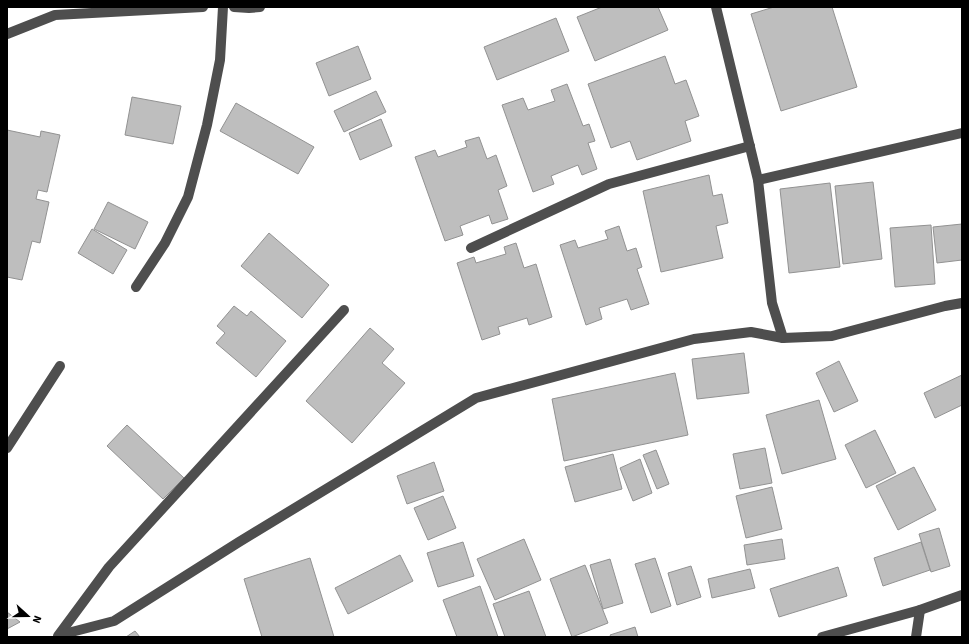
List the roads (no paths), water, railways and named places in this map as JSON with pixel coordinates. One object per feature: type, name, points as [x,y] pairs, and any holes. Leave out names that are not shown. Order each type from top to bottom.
[{"type":"street","points":[[7,34],[55,15],[203,7]]},
{"type":"street","points":[[136,287],[165,243],[188,197],[207,125],[220,60],[223,7]]},
{"type":"street","points":[[234,7],[260,7]]},
{"type":"street","points":[[716,7],[758,180],[772,303],[782,338]]},
{"type":"street","points":[[758,180],[962,133]]},
{"type":"street","points":[[471,248],[609,184],[750,146]]},
{"type":"street","points":[[59,636],[114,621],[239,542],[476,398],[694,339],[751,332],[782,338],[832,336],[962,303]]},
{"type":"street","points":[[59,636],[108,567],[344,310]]},
{"type":"street","points":[[7,448],[60,366]]},
{"type":"street","points":[[822,637],[920,610],[962,595]]},
{"type":"street","points":[[916,637],[920,610]]}]
